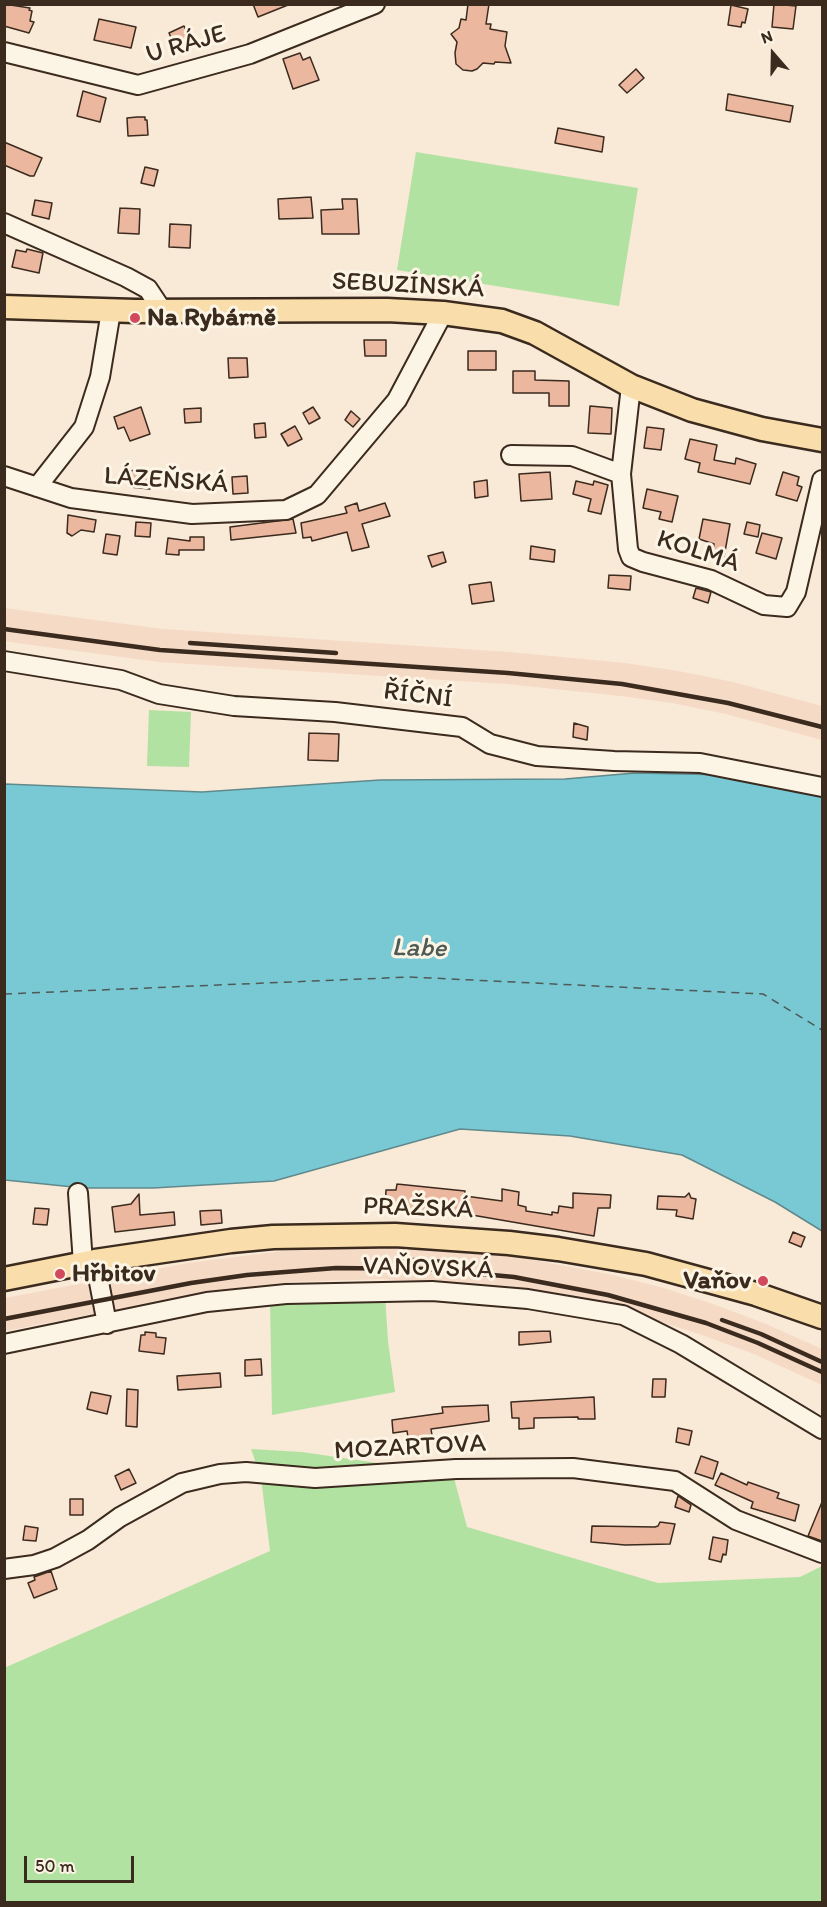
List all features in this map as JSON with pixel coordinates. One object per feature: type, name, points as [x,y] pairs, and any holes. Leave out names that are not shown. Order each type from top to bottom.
[{"type":"main road","name":"SEBUZÍNSKÁ","points":[[4,307],[111,311],[387,310],[443,313],[502,321],[535,333],[631,386],[692,410],[762,429],[822,440]]},
{"type":"main road","name":"PRAŽSKÁ","points":[[4,1279],[163,1250],[273,1237],[395,1235],[453,1238],[558,1249],[646,1264],[756,1294],[822,1317]]},
{"type":"street","name":"U RÁJE","points":[[4,52],[138,85],[250,54],[375,4]]},
{"type":"street","points":[[4,223],[148,289],[162,310]]},
{"type":"street","points":[[38,487],[84,428],[100,377],[111,311]]},
{"type":"street","name":"LÁZEŇSKÁ","points":[[4,476],[71,498],[192,514],[286,510],[317,495],[398,400],[443,313]]},
{"type":"street","name":"KOLMÁ","points":[[631,386],[621,474],[628,549],[631,556],[643,562],[711,580],[764,605],[787,607],[796,591],[822,480]]},
{"type":"street","points":[[511,455],[572,456],[621,474]]},
{"type":"street","name":"ŘÍČNÍ","points":[[4,662],[122,680],[159,694],[234,706],[335,712],[462,727],[490,744],[537,756],[700,763],[822,787]]},
{"type":"street","points":[[78,1193],[89,1262],[107,1324]]},
{"type":"street","name":"VAŇOVSKÁ","points":[[5,1348],[207,1302],[286,1294],[432,1291],[528,1299],[624,1315],[681,1344],[822,1429]]},
{"type":"street","name":"MOZARTOVA","points":[[4,1569],[33,1565],[55,1558],[88,1540],[120,1517],[182,1483],[220,1474],[246,1472],[315,1478],[456,1469],[573,1468],[675,1481],[736,1520],[822,1553]]},
{"type":"shaded area","points":[[4,608],[163,629],[509,652],[625,663],[678,671],[733,682],[822,706],[822,740],[726,714],[621,696],[507,684],[159,662],[5,641]]},
{"type":"shaded area","points":[[336,1247],[429,1249],[517,1257],[613,1275],[664,1288],[766,1324],[822,1349],[822,1385],[754,1354],[655,1320],[606,1307],[513,1289],[471,1284],[383,1279],[293,1282],[193,1295],[5,1331],[5,1298],[188,1263],[290,1250]]},
{"type":"green space","points":[[416,152],[638,188],[619,306],[397,270]]},
{"type":"green space","points":[[149,710],[191,712],[189,767],[147,766]]},
{"type":"green space","points":[[385,1295],[395,1392],[272,1415],[270,1300]]},
{"type":"green space","points":[[251,1449],[302,1452],[453,1474],[467,1527],[658,1583],[800,1577],[822,1566],[822,1902],[5,1902],[4,1668],[270,1551],[261,1478]]},
{"type":"water","name":"Labe","points":[[635,773],[730,775],[822,795],[822,1231],[775,1202],[682,1155],[570,1136],[460,1129],[274,1181],[153,1188],[83,1188],[5,1180],[5,784],[202,792],[380,780],[565,779]]},
{"type":"building","points":[[4,4],[30,8],[29,10],[32,11],[30,21],[34,22],[29,33],[4,26]]},
{"type":"building","points":[[253,4],[288,4],[288,5],[258,17]]},
{"type":"building","points":[[468,4],[489,4],[486,24],[491,24],[490,29],[507,32],[505,46],[511,63],[483,63],[472,71],[463,70],[456,64],[457,42],[451,34],[459,28],[461,19],[466,20]]},
{"type":"building","points":[[774,4],[796,6],[793,29],[772,27]]},
{"type":"building","points":[[731,5],[748,9],[745,23],[742,22],[741,27],[728,25]]},
{"type":"building","points":[[99,19],[136,27],[131,48],[94,40]]},
{"type":"building","points":[[184,26],[191,40],[175,47],[169,33]]},
{"type":"building","points":[[300,53],[303,60],[310,57],[319,80],[293,89],[283,59]]},
{"type":"building","points":[[636,69],[644,78],[627,93],[619,85]]},
{"type":"building","points":[[83,91],[106,98],[100,122],[77,116]]},
{"type":"building","points":[[728,94],[793,106],[790,122],[726,110]]},
{"type":"building","points":[[145,117],[148,135],[128,136],[127,118]]},
{"type":"building","points":[[558,128],[604,137],[602,152],[555,143]]},
{"type":"building","points":[[4,142],[42,158],[34,176],[4,165]]},
{"type":"building","points":[[145,167],[158,170],[154,186],[141,183]]},
{"type":"building","points":[[311,197],[313,218],[279,219],[278,199]]},
{"type":"building","points":[[342,199],[357,199],[359,234],[322,234],[321,210],[343,209]]},
{"type":"building","points":[[35,200],[52,203],[49,219],[32,215]]},
{"type":"building","points":[[120,208],[140,209],[139,234],[118,233]]},
{"type":"building","points":[[170,224],[191,225],[190,248],[169,247]]},
{"type":"building","points":[[27,249],[43,253],[39,273],[12,267],[16,250],[26,252]]},
{"type":"building","points":[[364,340],[386,340],[386,356],[365,356]]},
{"type":"building","points":[[468,351],[496,351],[496,370],[468,370]]},
{"type":"building","points":[[228,358],[247,358],[248,377],[229,378]]},
{"type":"building","points":[[513,371],[535,371],[535,380],[569,381],[569,406],[549,406],[549,393],[513,393]]},
{"type":"building","points":[[590,406],[612,408],[611,434],[588,433]]},
{"type":"building","points":[[141,407],[150,434],[130,441],[124,427],[118,429],[114,417]]},
{"type":"building","points":[[313,407],[320,418],[309,424],[303,413]]},
{"type":"building","points":[[201,408],[201,422],[185,423],[184,409]]},
{"type":"building","points":[[351,411],[360,419],[353,427],[345,420]]},
{"type":"building","points":[[265,423],[266,437],[255,438],[254,424]]},
{"type":"building","points":[[295,426],[302,439],[288,446],[281,434]]},
{"type":"building","points":[[647,427],[664,429],[661,450],[644,448]]},
{"type":"building","points":[[690,439],[717,445],[714,460],[735,464],[736,458],[756,464],[750,484],[698,472],[700,463],[685,459]]},
{"type":"building","points":[[153,470],[150,489],[130,487],[131,471]]},
{"type":"building","points":[[550,472],[552,499],[521,501],[519,474]]},
{"type":"building","points":[[783,472],[799,477],[797,485],[802,487],[797,501],[776,495]]},
{"type":"building","points":[[247,476],[248,493],[233,494],[232,477]]},
{"type":"building","points":[[487,480],[488,496],[475,498],[474,482]]},
{"type":"building","points":[[576,481],[593,485],[594,481],[608,485],[601,514],[588,511],[591,499],[573,494]]},
{"type":"building","points":[[647,489],[678,496],[672,522],[659,519],[661,512],[643,508]]},
{"type":"building","points":[[357,503],[359,511],[385,503],[390,516],[362,524],[369,547],[352,551],[347,532],[312,541],[311,537],[303,538],[301,523],[347,513],[345,507]]},
{"type":"building","points":[[68,515],[96,520],[94,532],[81,530],[72,536],[67,533]]},
{"type":"building","points":[[293,519],[296,533],[231,540],[230,527]]},
{"type":"building","points":[[703,519],[730,524],[724,557],[712,555],[714,544],[699,539]]},
{"type":"building","points":[[136,522],[151,523],[150,537],[135,536]]},
{"type":"building","points":[[747,522],[760,525],[758,537],[744,534]]},
{"type":"building","points":[[762,533],[782,538],[776,559],[756,553]]},
{"type":"building","points":[[106,534],[120,536],[117,555],[103,553]]},
{"type":"building","points":[[190,537],[204,537],[204,550],[179,550],[179,555],[166,554],[168,538],[190,541]]},
{"type":"building","points":[[531,546],[555,550],[554,562],[530,559]]},
{"type":"building","points":[[443,552],[446,562],[432,567],[428,556]]},
{"type":"building","points":[[609,575],[631,576],[630,590],[608,588]]},
{"type":"building","points":[[491,582],[494,601],[472,604],[469,585]]},
{"type":"building","points":[[696,588],[711,592],[708,603],[693,598]]},
{"type":"building","points":[[574,723],[588,727],[587,740],[573,737]]},
{"type":"building","points":[[309,733],[339,734],[338,761],[308,760]]},
{"type":"building","points":[[397,1184],[465,1191],[465,1196],[502,1201],[502,1189],[519,1192],[518,1205],[526,1207],[526,1211],[552,1215],[552,1212],[558,1213],[559,1206],[573,1208],[573,1193],[611,1195],[610,1208],[598,1208],[594,1236],[466,1214],[385,1209],[386,1190],[396,1190]]},
{"type":"building","points":[[689,1193],[691,1198],[696,1199],[693,1219],[676,1216],[677,1210],[657,1209],[658,1196],[685,1197]]},
{"type":"building","points":[[139,1194],[140,1215],[174,1212],[175,1225],[115,1232],[112,1207],[131,1204]]},
{"type":"building","points":[[35,1208],[49,1209],[47,1225],[33,1224]]},
{"type":"building","points":[[221,1210],[222,1223],[201,1225],[200,1211]]},
{"type":"building","points":[[793,1232],[805,1237],[801,1247],[789,1242]]},
{"type":"building","points":[[550,1331],[551,1342],[519,1345],[519,1332]]},
{"type":"building","points":[[145,1332],[156,1333],[156,1337],[166,1338],[164,1354],[139,1351],[141,1335],[145,1335]]},
{"type":"building","points":[[261,1359],[262,1375],[245,1376],[245,1360]]},
{"type":"building","points":[[220,1373],[221,1387],[178,1390],[177,1376]]},
{"type":"building","points":[[653,1379],[666,1379],[665,1397],[652,1397]]},
{"type":"building","points":[[127,1389],[138,1390],[137,1427],[126,1426]]},
{"type":"building","points":[[91,1392],[111,1396],[107,1414],[87,1409]]},
{"type":"building","points":[[594,1397],[595,1419],[534,1418],[534,1428],[519,1429],[519,1418],[512,1418],[511,1402]]},
{"type":"building","points":[[488,1405],[489,1421],[431,1429],[432,1435],[420,1437],[408,1437],[407,1431],[393,1433],[392,1420],[443,1413],[442,1407]]},
{"type":"building","points":[[678,1428],[692,1431],[689,1445],[676,1442]]},
{"type":"building","points":[[701,1456],[718,1462],[713,1479],[695,1473]]},
{"type":"building","points":[[129,1469],[136,1483],[121,1490],[115,1476]]},
{"type":"building","points":[[721,1473],[747,1485],[748,1482],[779,1493],[777,1498],[799,1505],[795,1521],[751,1508],[753,1502],[715,1485]]},
{"type":"building","points":[[678,1496],[691,1505],[689,1512],[675,1507]]},
{"type":"building","points":[[70,1499],[83,1499],[83,1515],[70,1515]]},
{"type":"building","points":[[822,1502],[822,1541],[808,1536]]},
{"type":"building","points":[[660,1522],[675,1524],[670,1544],[625,1545],[591,1542],[592,1526],[655,1527]]},
{"type":"building","points":[[25,1526],[38,1528],[36,1541],[23,1540]]},
{"type":"building","points":[[713,1537],[728,1540],[726,1555],[723,1554],[721,1562],[709,1559]]},
{"type":"building","points":[[51,1571],[57,1589],[34,1598],[28,1583],[35,1580],[34,1577]]},
{"type":"ferry route","points":[[4,994],[409,977],[763,994],[822,1030]]},
{"type":"railway","points":[[4,629],[160,650],[508,673],[622,684],[728,703],[822,727]]},
{"type":"railway","points":[[190,643],[336,653]]},
{"type":"railway","points":[[396,1259],[462,1263]]},
{"type":"railway","points":[[4,1319],[191,1283],[247,1275],[336,1268],[428,1269],[514,1277],[608,1295],[706,1323],[758,1343],[822,1372]]},
{"type":"railway","points":[[722,1320],[761,1334],[822,1362]]},
{"type":"place","name":"Na Rybárně","points":[[135,318]]},
{"type":"place","name":"Hřbitov","points":[[60,1274]]},
{"type":"place","name":"Vaňov","points":[[763,1281]]}]
